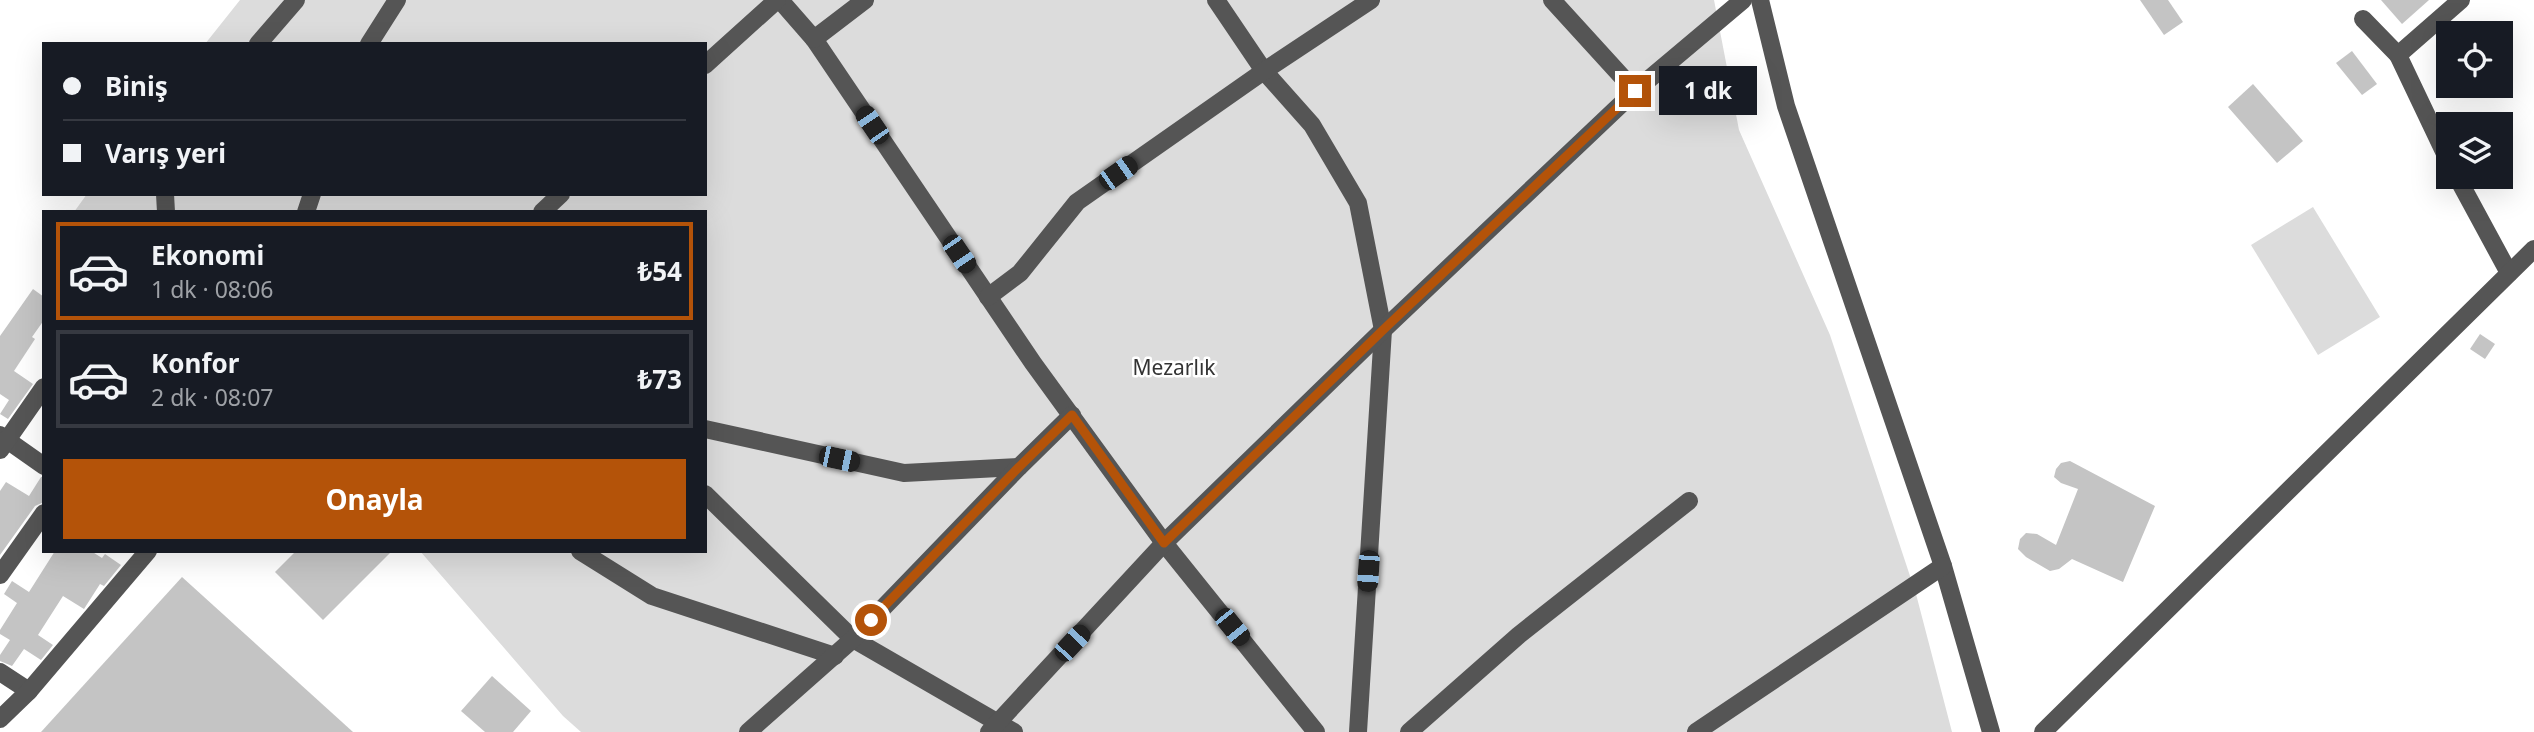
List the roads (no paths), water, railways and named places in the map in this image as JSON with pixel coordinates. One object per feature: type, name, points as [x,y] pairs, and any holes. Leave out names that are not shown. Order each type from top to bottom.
[{"type":"street","points":[[260,42],[296,0]]},
{"type":"street","points":[[370,42],[397,0]]},
{"type":"street","points":[[707,63],[778,0],[814,38],[988,297],[1164,543],[1316,732]]},
{"type":"street","points":[[814,38],[864,0]]},
{"type":"street","points":[[1216,0],[1264,71],[1312,125],[1358,203],[1383,330],[1358,732]]},
{"type":"street","points":[[988,297],[1020,273],[1077,202],[1371,0]]},
{"type":"street","points":[[1552,0],[1635,91]]},
{"type":"street","points":[[993,728],[1164,543],[1383,330],[1635,91],[1743,0]]},
{"type":"street","points":[[1760,0],[1786,106],[1943,566],[1991,732]]},
{"type":"street","points":[[2398,55],[2461,0]]},
{"type":"street","points":[[2363,19],[2398,55],[2436,135]]},
{"type":"street","points":[[2464,189],[2509,273]]},
{"type":"street","points":[[544,210],[559,196]]},
{"type":"street","points":[[2043,732],[2534,249]]},
{"type":"street","points":[[42,390],[3,442],[42,465]]},
{"type":"street","points":[[748,732],[853,639],[1072,415]]},
{"type":"street","points":[[707,429],[904,473],[1019,467]]},
{"type":"street","points":[[707,496],[853,639],[993,728],[1014,732]]},
{"type":"street","points":[[1409,732],[1518,635],[1689,501]]},
{"type":"street","points":[[0,575],[42,516]]},
{"type":"street","points":[[0,719],[29,691],[146,553]]},
{"type":"street","points":[[583,553],[652,596],[835,656]]},
{"type":"street","points":[[1696,732],[1943,566]]},
{"type":"street","points":[[0,672],[29,691]]},
{"type":"park label","name":"Mezarlık","points":[[1174,367]]}]
